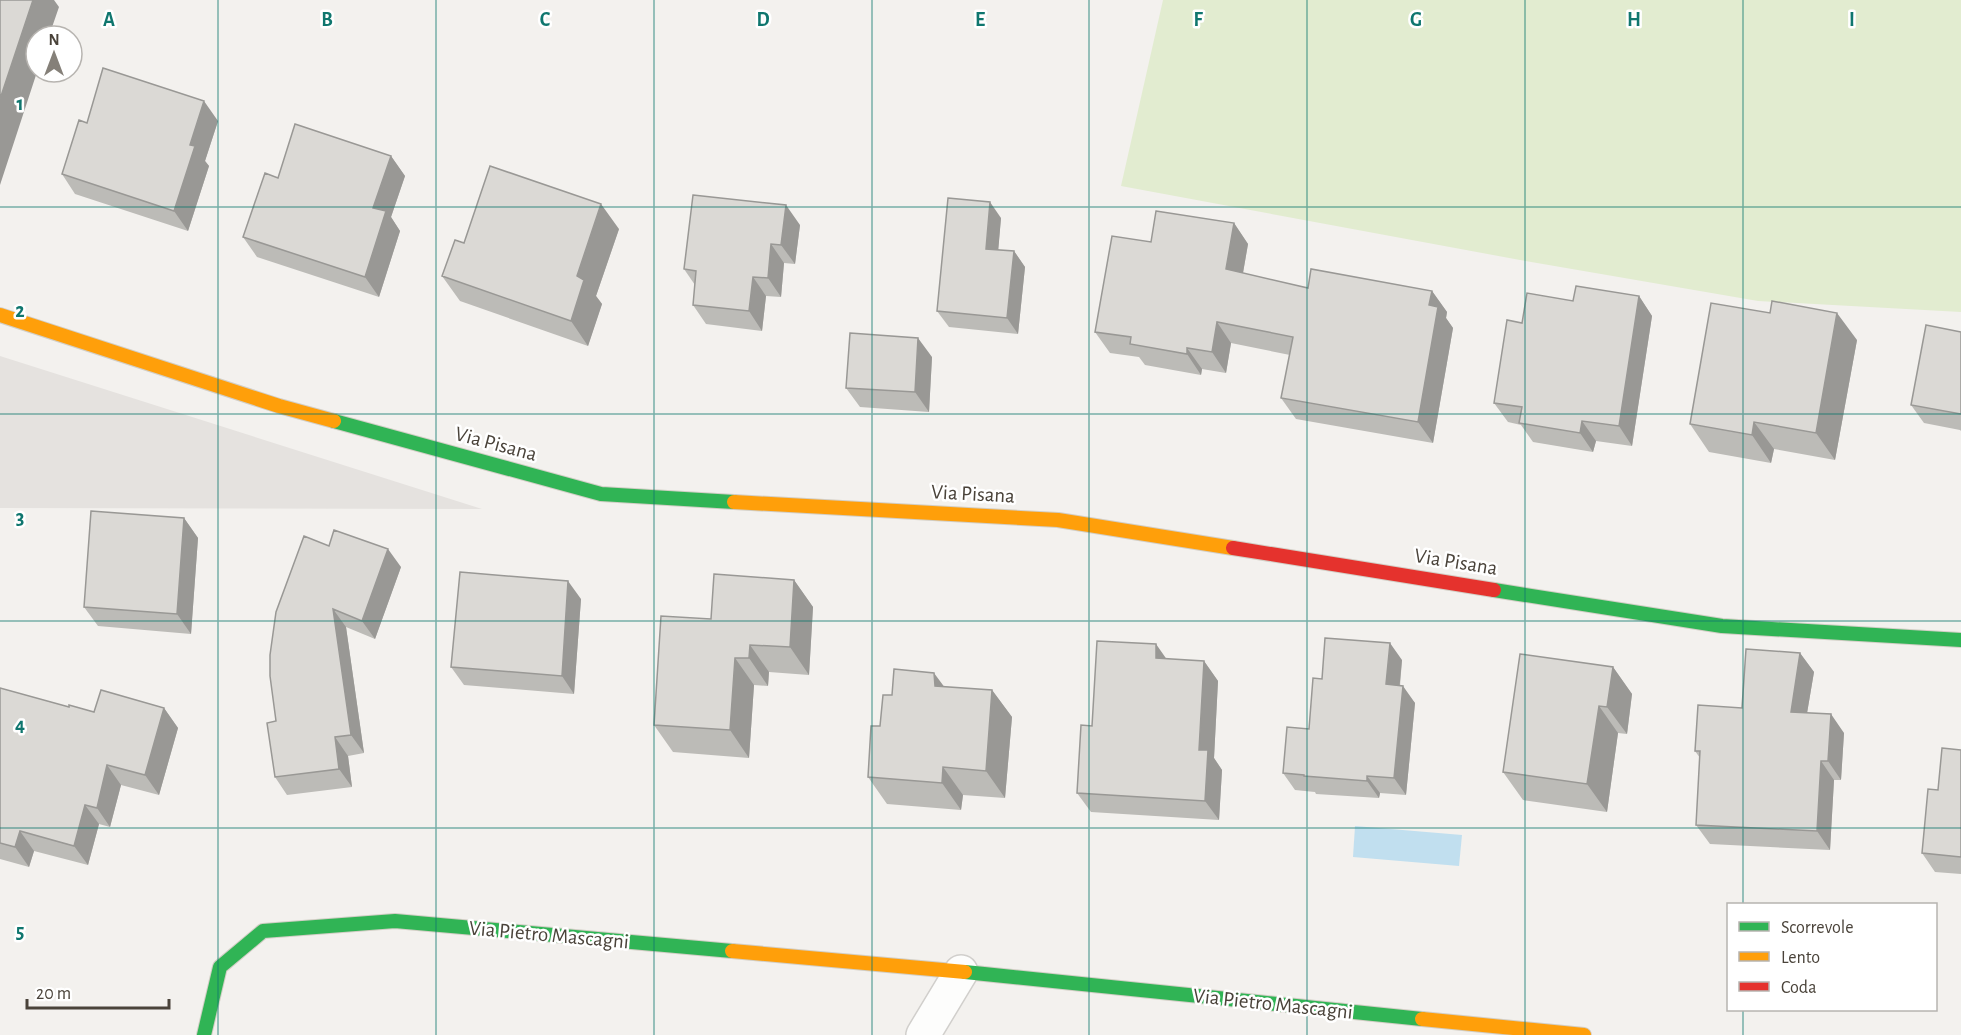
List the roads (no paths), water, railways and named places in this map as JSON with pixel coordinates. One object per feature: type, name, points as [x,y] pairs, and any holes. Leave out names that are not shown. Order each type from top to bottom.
[{"type":"street","name":"Via Pisana","points":[[0,315],[279,406],[601,494],[1058,520],[1722,626],[1961,640]]},
{"type":"street","name":"Via Pietro Mascagni","points":[[204,1035],[220,967],[263,931],[395,921],[961,972],[1584,1035]]},
{"type":"street","points":[[923,1035],[961,972]]},
{"type":"water","points":[[1355,826],[1462,835],[1459,866],[1353,857]]}]
